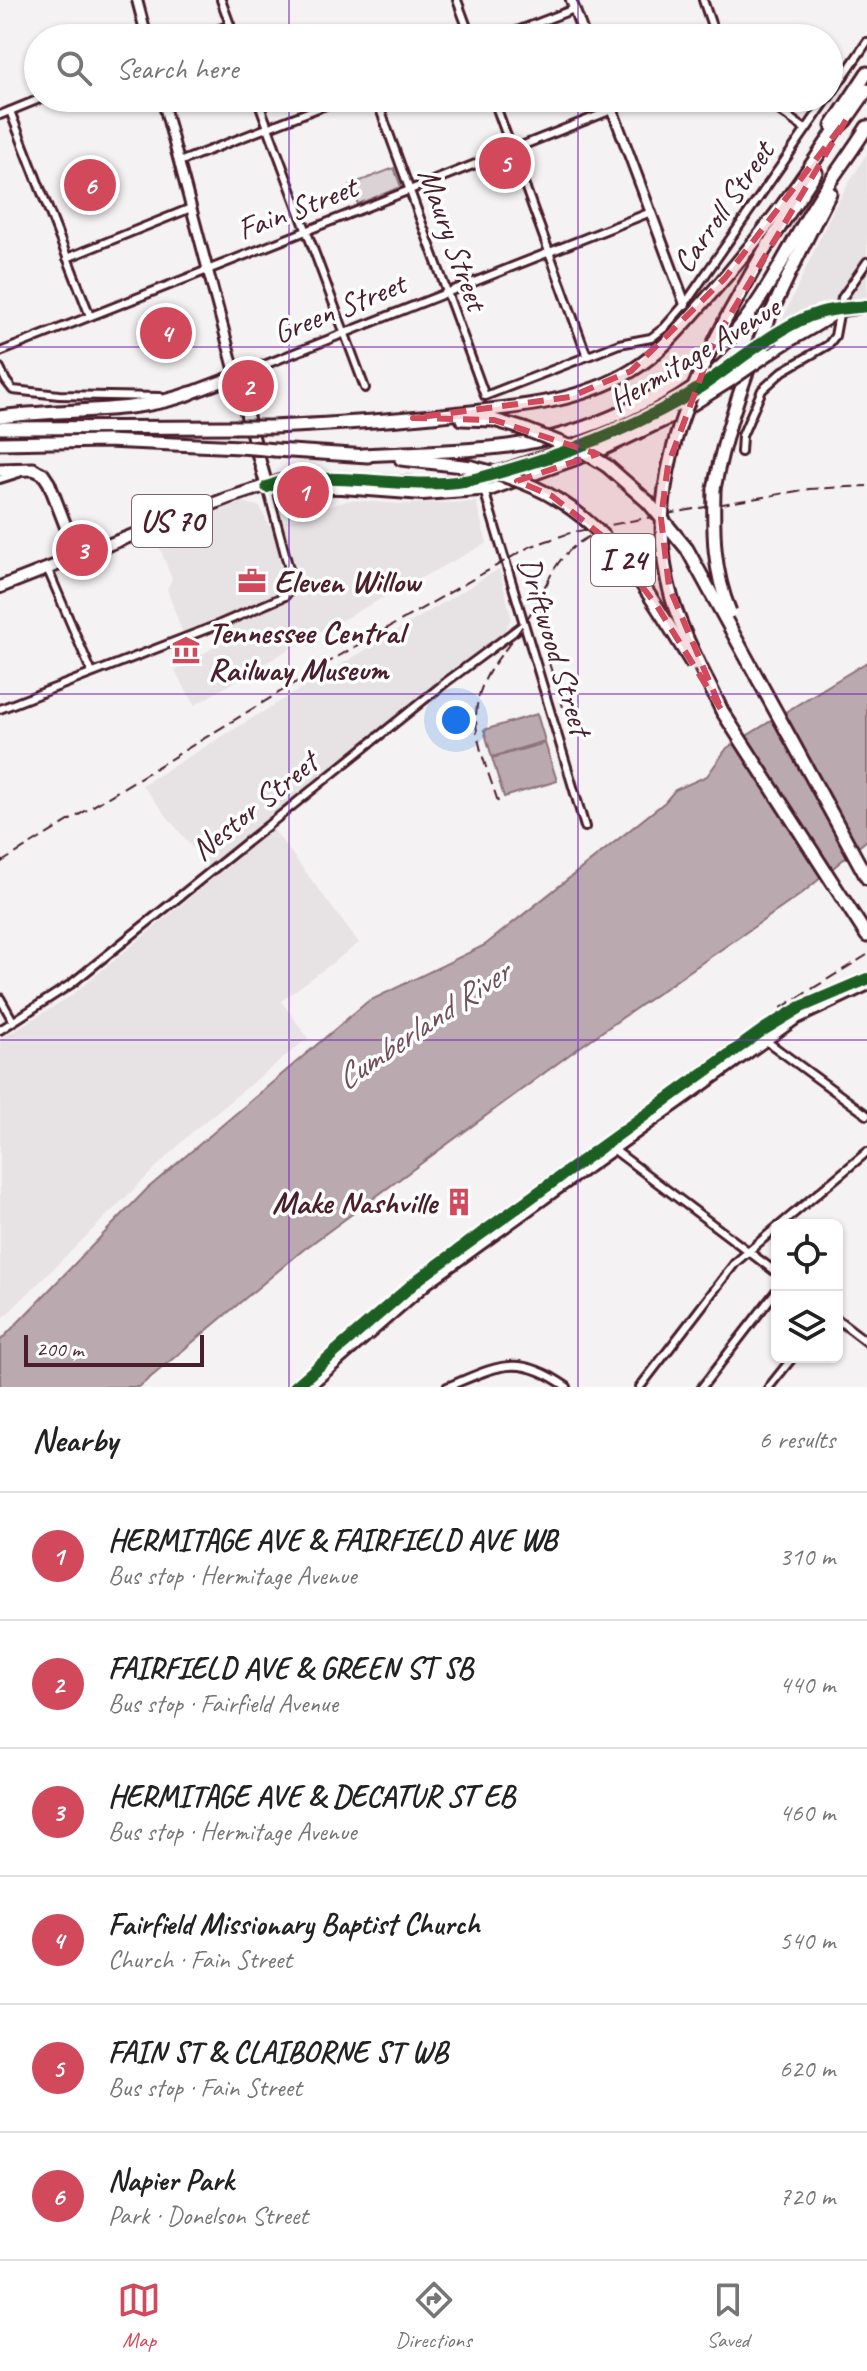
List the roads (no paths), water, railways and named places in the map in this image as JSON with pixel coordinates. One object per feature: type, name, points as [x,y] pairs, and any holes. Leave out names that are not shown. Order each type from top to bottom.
[{"type":"highway","points":[[843,110],[867,73]]},
{"type":"highway","points":[[413,418],[518,407],[570,397],[602,386],[631,371],[679,330],[725,278],[867,90]]},
{"type":"highway","points":[[805,175],[811,159],[842,112]]},
{"type":"highway","points":[[722,711],[673,601],[664,564],[661,518],[673,445],[701,371],[727,317],[764,251],[841,134],[846,120]]},
{"type":"highway","points":[[363,455],[511,445],[564,432],[610,416],[664,390],[698,367],[729,340],[757,302],[818,199],[867,127]]},
{"type":"highway","points":[[758,679],[721,591],[713,539],[714,489],[727,429],[744,376],[770,313],[852,151]]},
{"type":"highway","points":[[0,417],[144,405],[191,393]]},
{"type":"highway","name":"I 24","points":[[0,428],[272,427],[413,418],[494,420],[584,452],[607,466],[648,502],[687,549],[867,878]]},
{"type":"highway","name":"I 24","points":[[0,443],[106,441],[363,455],[472,467],[509,477],[552,496],[579,514],[628,565],[867,936]]},
{"type":"highway","points":[[0,470],[33,469]]},
{"type":"main road","name":"Hermitage Avenue","points":[[0,587],[228,498],[280,481],[311,478],[436,484],[480,478],[607,436],[682,399],[788,327],[819,313],[867,306]]},
{"type":"main road","name":"Hermitage Avenue","points":[[267,487],[423,494],[484,490],[531,476],[604,449],[676,415],[787,340],[824,322],[839,310]]},
{"type":"main road","name":"Green Street","points":[[191,393],[236,376]]},
{"type":"main road","points":[[236,376],[267,487]]},
{"type":"main road","points":[[33,469],[43,474],[49,483],[78,558]]},
{"type":"street","points":[[137,0],[143,24]]},
{"type":"street","points":[[221,0],[230,24]]},
{"type":"street","points":[[457,0],[466,24]]},
{"type":"street","points":[[703,0],[711,24]]},
{"type":"street","points":[[529,24],[572,4],[580,24]]},
{"type":"street","name":"Carroll Street","points":[[843,77],[867,42]]},
{"type":"street","points":[[0,115],[24,105]]},
{"type":"street","points":[[10,111],[90,316]]},
{"type":"street","points":[[166,112],[236,376]]},
{"type":"street","points":[[262,112],[365,388]]},
{"type":"street","points":[[179,162],[307,112]]},
{"type":"street","name":"Maury Street","points":[[381,112],[485,396]]},
{"type":"street","points":[[498,112],[587,356]]},
{"type":"street","name":"Fain Street","points":[[0,352],[607,112]]},
{"type":"street","points":[[613,112],[685,304]]},
{"type":"street","points":[[781,112],[805,129]]},
{"type":"street","name":"Carroll Street","points":[[485,396],[619,344],[651,338],[664,328],[685,304],[818,112]]},
{"type":"street","points":[[67,258],[191,208]]},
{"type":"street","name":"Green Street","points":[[236,376],[651,212]]},
{"type":"street","points":[[741,452],[742,436],[762,390],[783,371],[828,345],[835,336],[842,298],[867,262]]},
{"type":"street","name":"Green Street","points":[[0,368],[13,390],[59,395],[145,397],[191,393]]},
{"type":"street","points":[[0,479],[33,469]]},
{"type":"street","name":"Driftwood Street","points":[[480,478],[585,827]]},
{"type":"street","points":[[0,709],[281,599],[289,592],[292,580],[267,487]]},
{"type":"street","points":[[48,570],[92,673]]},
{"type":"street","name":"Nestor Street","points":[[0,1030],[71,984],[446,682],[523,625]]},
{"type":"street","points":[[309,1387],[428,1283],[613,1149],[765,1040],[809,1012],[867,986]]},
{"type":"street","points":[[0,998],[13,1021]]},
{"type":"street","points":[[765,1040],[867,1115]]},
{"type":"street","points":[[613,1149],[771,1269]]},
{"type":"street","points":[[786,1219],[867,1152]]},
{"type":"street","points":[[640,1387],[735,1263],[771,1232]]},
{"type":"street","points":[[702,1387],[776,1291]]},
{"type":"street","points":[[843,1324],[867,1342]]},
{"type":"street","points":[[769,1387],[788,1363]]},
{"type":"street","points":[[447,1387],[493,1369],[518,1364],[530,1366],[567,1387]]},
{"type":"water","name":"Cumberland River","points":[[867,662],[867,840],[800,895],[577,1049],[303,1250],[139,1387],[0,1387],[0,1341],[147,1189],[367,1002],[485,945],[665,802],[675,790],[707,776],[727,748]]},
{"type":"water","points":[[537,714],[545,741],[492,757],[484,730]]},
{"type":"water","points":[[545,743],[557,781],[504,797],[492,758]]},
{"type":"railway","points":[[0,863],[339,656],[529,547],[573,532],[694,509],[809,489],[867,486]]},
{"type":"railway","points":[[563,707],[542,636],[542,601],[557,565],[578,543],[594,534]]},
{"type":"railway","points":[[498,802],[478,739],[476,718],[481,688],[526,621],[550,577]]},
{"type":"railway","points":[[781,1008],[867,955]]},
{"type":"place","name":"FAIN ST & CLAIBORNE ST WB","points":[[505,163]]},
{"type":"place","name":"Napier Park","points":[[90,185]]},
{"type":"place","name":"Fairfield Missionary Baptist Church","points":[[166,333]]},
{"type":"place","name":"FAIRFIELD AVE & GREEN ST SB","points":[[248,386]]},
{"type":"place","name":"HERMITAGE AVE & FAIRFIELD AVE WB","points":[[303,492]]},
{"type":"place","name":"HERMITAGE AVE & DECATUR ST EB","points":[[82,550]]},
{"type":"place","name":"Eleven Willow","points":[[252,581]]},
{"type":"place","name":"Tennessee Central Railway Museum","points":[[186,650]]},
{"type":"place","name":"Make Nashville","points":[[459,1202]]}]
